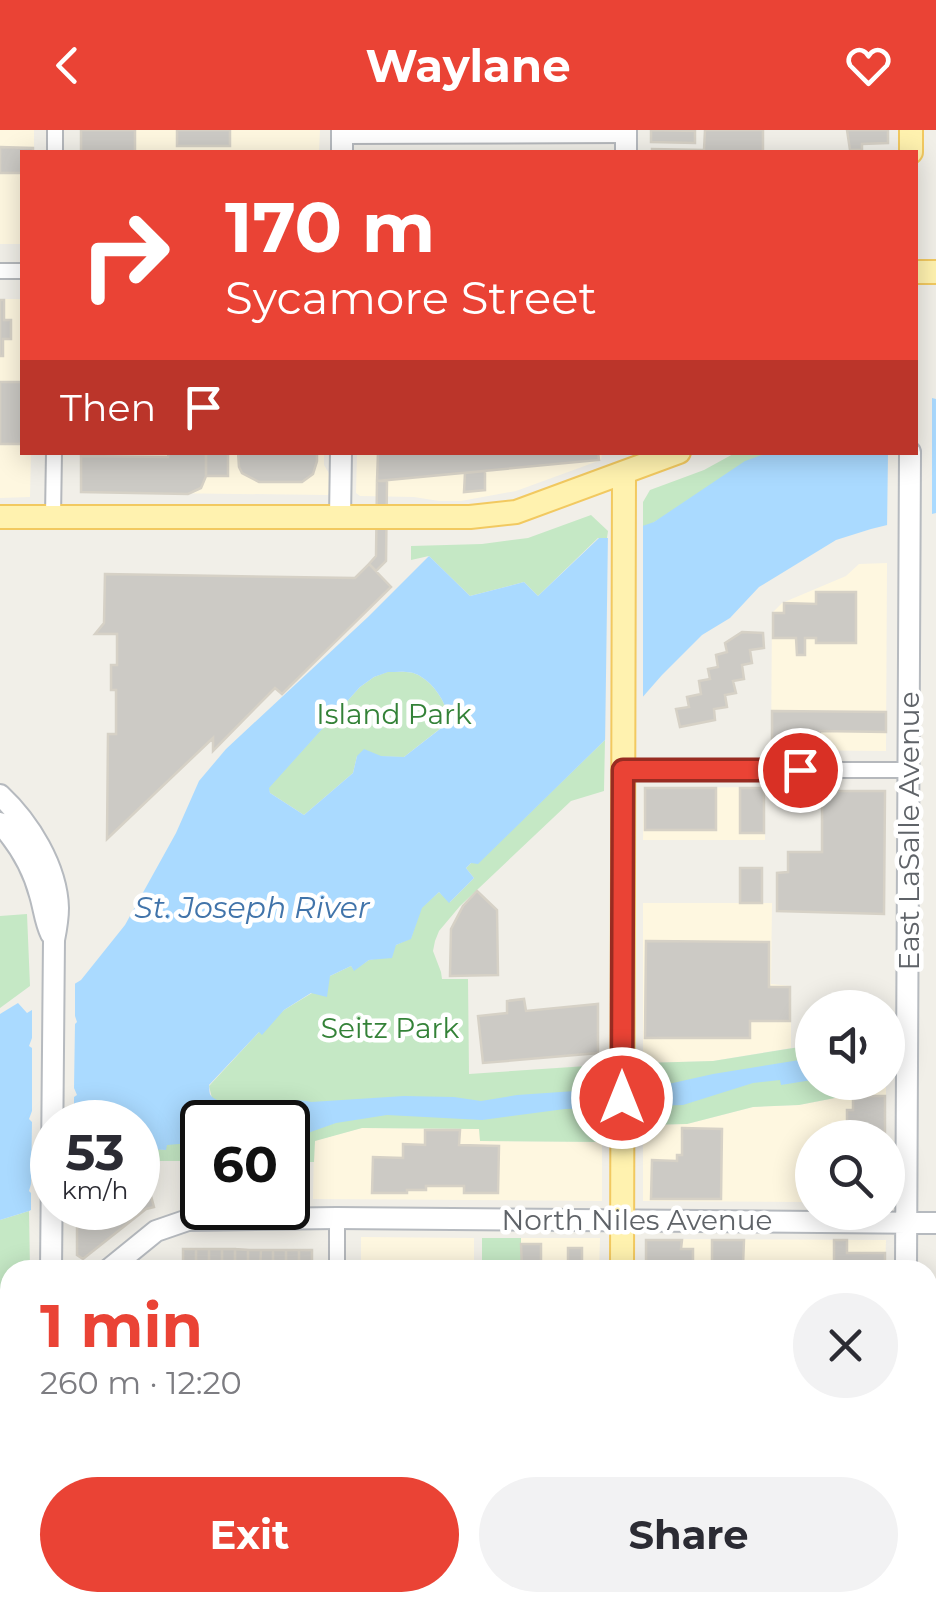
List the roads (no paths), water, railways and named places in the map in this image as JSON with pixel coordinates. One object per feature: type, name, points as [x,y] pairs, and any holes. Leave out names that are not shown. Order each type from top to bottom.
[{"type":"main road","points":[[0,516],[426,519],[497,515],[550,501],[624,463],[665,455]]},
{"type":"main road","points":[[622,1260],[624,463]]},
{"type":"street","points":[[342,140],[626,139]]},
{"type":"street","points":[[53,517],[54,455]]},
{"type":"street","points":[[340,518],[341,455]]},
{"type":"street","name":"East LaSalle Avenue","points":[[906,1260],[910,455]]},
{"type":"street","points":[[622,760],[910,770]]},
{"type":"street","points":[[0,796],[22,818],[45,860],[58,905],[54,940],[50,1260]]},
{"type":"street","points":[[0,823],[31,869],[54,940]]},
{"type":"street","points":[[337,1218],[337,1260]]},
{"type":"street","name":"North Niles Avenue","points":[[120,1260],[156,1231],[188,1220],[936,1223]]},
{"type":"water","name":"St. Joseph River","points":[[936,399],[936,513],[836,540],[759,587],[730,618],[702,635],[605,740],[478,864],[471,863],[466,868],[474,878],[449,903],[439,892],[422,908],[411,939],[396,945],[392,958],[369,960],[354,971],[351,966],[330,976],[327,997],[311,993],[284,1010],[209,1085],[213,1098],[218,1100],[180,1100],[180,1144],[160,1150],[160,1100],[30,1100],[30,1210],[0,1220],[0,1014],[18,1003],[27,1013],[81,980],[125,925],[176,833],[199,781],[226,749],[429,556],[470,596],[524,582],[538,596],[599,538],[654,522],[745,461],[762,455],[918,455],[918,403]],"holes":[[[388,672],[416,674],[442,699],[448,716],[440,729],[404,757],[381,756],[364,749],[357,756],[353,773],[304,815],[270,793],[269,788],[360,687]]]},
{"type":"water","name":"St. Joseph River","points":[[795,1061],[795,1083],[753,1083],[683,1105],[565,1109],[482,1120],[387,1115],[336,1123],[310,1132],[310,1102],[404,1096],[481,1101],[517,1095],[646,1089]]},
{"type":"park label","name":"Island Park","points":[[394,714]]},
{"type":"park label","name":"Seitz Park","points":[[390,1028]]}]
